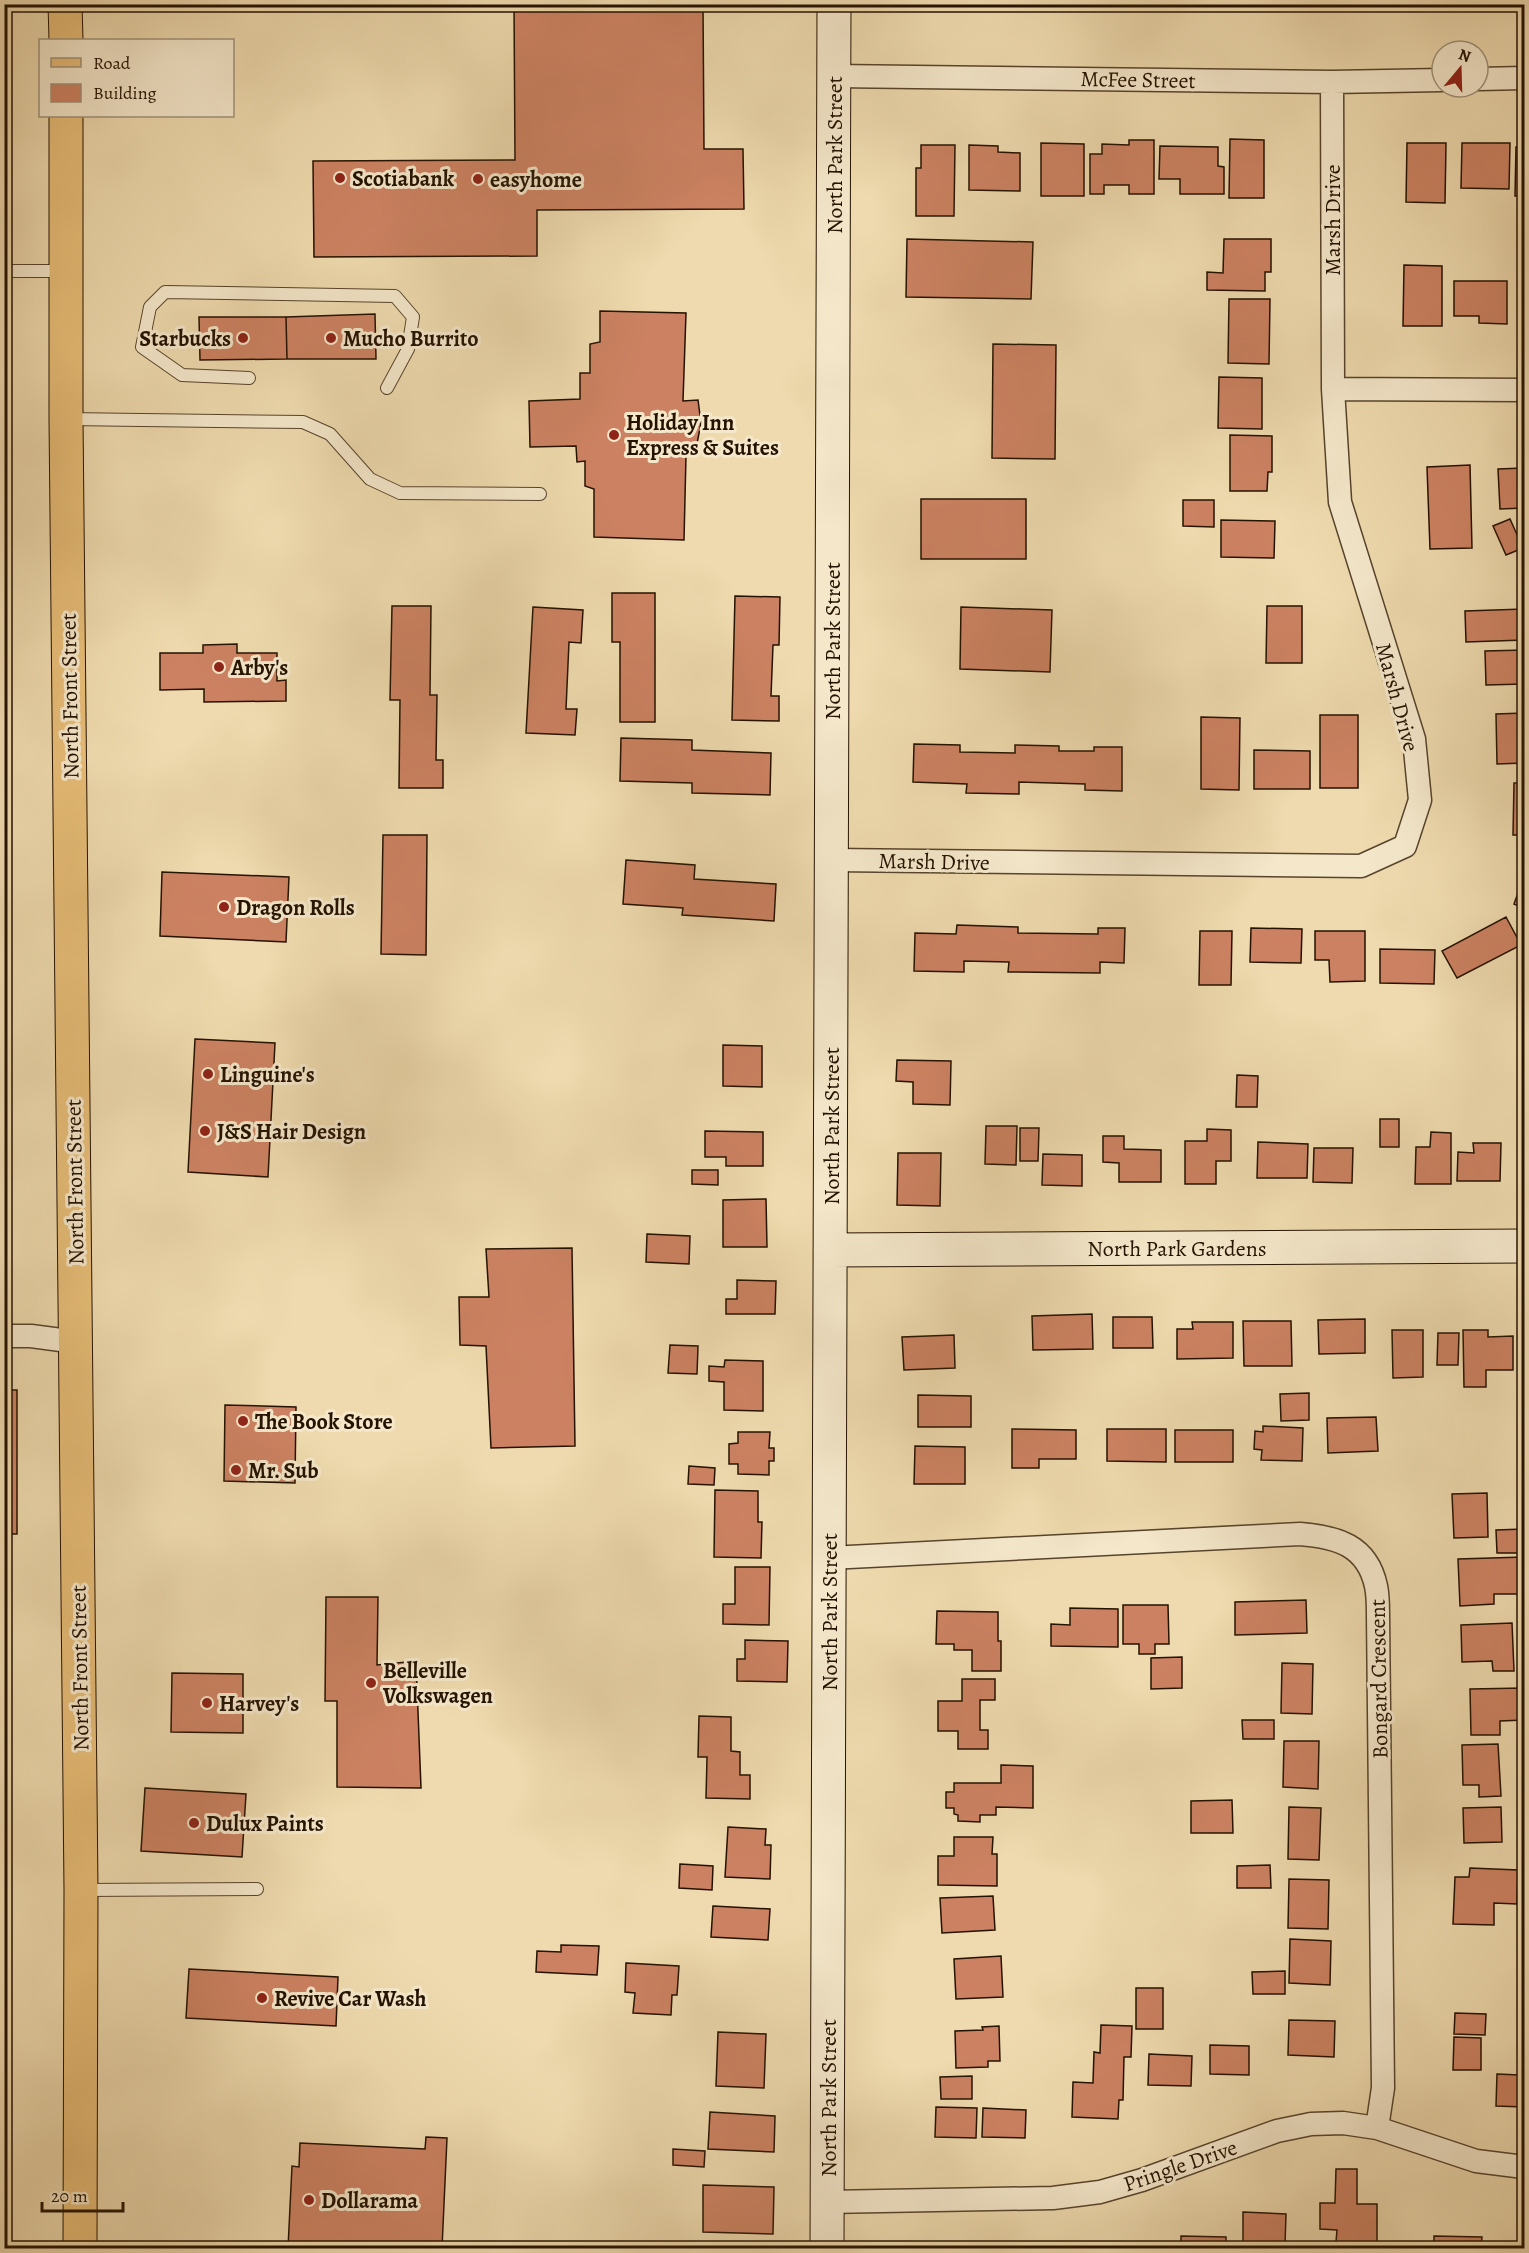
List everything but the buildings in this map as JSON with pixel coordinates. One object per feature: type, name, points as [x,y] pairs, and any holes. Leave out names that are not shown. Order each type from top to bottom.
[{"type":"main road","points":[[65,4],[66,39]]},
{"type":"main road","name":"North Front Street","points":[[66,117],[66,419],[81,1890],[80,2248]]},
{"type":"street","name":"North Park Street","points":[[827,2248],[834,4]]},
{"type":"street","name":"McFee Street","points":[[834,76],[1332,82],[1430,80]]},
{"type":"street","points":[[1490,79],[1524,78]]},
{"type":"street","name":"Marsh Drive","points":[[832,860],[1361,866],[1405,846],[1420,800],[1414,739],[1340,502],[1333,389],[1332,82]]},
{"type":"street","points":[[1333,389],[1524,390]]},
{"type":"street","name":"North Park Gardens","points":[[830,1250],[1524,1246]]},
{"type":"street","points":[[4,1336],[31,1336],[76,1342]]},
{"type":"street","name":"Bongard Crescent","points":[[829,1558],[1300,1534],[1327,1536],[1349,1545],[1368,1564],[1376,1587],[1378,1615],[1383,2088],[1377,2128]]},
{"type":"street","name":"Pringle Drive","points":[[827,2202],[1053,2198],[1100,2192],[1142,2180],[1277,2131],[1311,2124],[1343,2123],[1377,2128],[1476,2161],[1524,2167]]},
{"type":"lane","points":[[4,271],[66,271]]},
{"type":"lane","points":[[249,378],[182,375],[142,347],[150,307],[165,292],[395,296],[412,317],[408,349],[387,388]]},
{"type":"lane","points":[[66,419],[303,422],[330,434],[370,479],[399,493],[540,494]]},
{"type":"lane","points":[[81,1890],[257,1889]]},
{"type":"place","name":"Scotiabank","points":[[340,178]]},
{"type":"place","name":"easyhome","points":[[478,179]]},
{"type":"place","name":"Starbucks","points":[[243,338]]},
{"type":"place","name":"Mucho Burrito","points":[[331,338]]},
{"type":"place","name":"Holiday Inn Express & Suites","points":[[614,435]]},
{"type":"place","name":"Arby's","points":[[219,667]]},
{"type":"place","name":"Dragon Rolls","points":[[224,907]]},
{"type":"place","name":"Linguine's","points":[[208,1074]]},
{"type":"place","name":"J&S Hair Design","points":[[205,1131]]},
{"type":"place","name":"The Book Store","points":[[243,1421]]},
{"type":"place","name":"Mr. Sub","points":[[236,1470]]},
{"type":"place","name":"Belleville Volkswagen","points":[[371,1683]]},
{"type":"place","name":"Harvey's","points":[[207,1703]]},
{"type":"place","name":"Dulux Paints","points":[[194,1823]]},
{"type":"place","name":"Revive Car Wash","points":[[262,1998]]},
{"type":"place","name":"Dollarama","points":[[309,2200]]}]
